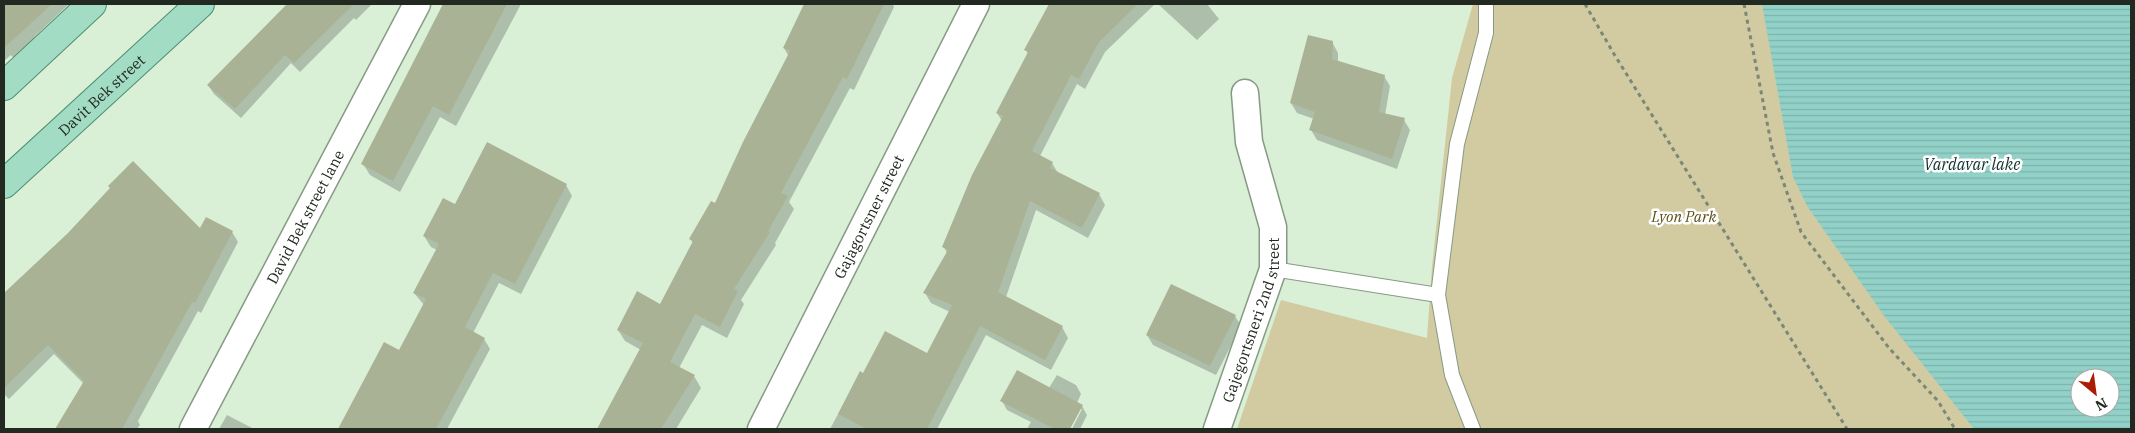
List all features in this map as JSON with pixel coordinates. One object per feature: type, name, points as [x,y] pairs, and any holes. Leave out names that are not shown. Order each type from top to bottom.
[{"type":"main road","points":[[4,86],[92,4]]},
{"type":"main road","name":"Davit Bek street","points":[[4,184],[200,4]]},
{"type":"street","name":"David Bek street lane","points":[[193,429],[417,4]]},
{"type":"street","name":"Gajagortsner street","points":[[761,429],[976,4]]},
{"type":"street","name":"Gajegortsneri 2nd street","points":[[1217,429],[1272,270],[1273,227],[1249,142],[1245,92]]},
{"type":"lane","points":[[1473,429],[1452,374],[1438,295],[1457,144],[1486,33],[1486,4]]},
{"type":"lane","points":[[1272,270],[1438,295]]},
{"type":"path","points":[[1585,4],[1629,79],[1847,429]]},
{"type":"path","points":[[1744,4],[1773,153],[1801,232],[1889,348],[1938,401],[1955,429]]},
{"type":"green space","name":"Lyon Park","points":[[1473,4],[2131,4],[2131,429],[1237,429],[1281,300],[1427,338],[1432,267],[1452,78]]},
{"type":"water","name":"Vardavar lake","points":[[1762,4],[2131,4],[2131,429],[1974,429],[1885,317],[1807,206],[1793,177]]},
{"type":"building","points":[[4,4],[52,4],[4,48]]},
{"type":"building","points":[[287,4],[354,4],[294,63],[285,55],[235,109],[207,85]]},
{"type":"building","points":[[443,4],[507,4],[449,115],[433,106],[393,181],[361,164]]},
{"type":"building","points":[[804,4],[884,4],[847,79],[843,77],[781,193],[788,196],[768,231],[770,232],[734,289],[738,291],[720,327],[695,314],[670,362],[695,375],[661,429],[597,429],[643,343],[617,330],[637,291],[660,304],[693,241],[689,239],[711,201],[715,203],[743,142],[790,51],[783,48]]},
{"type":"building","points":[[1049,4],[1138,4],[1099,42],[1079,79],[1071,75],[1032,151],[1053,162],[1050,168],[1100,193],[1082,228],[1030,201],[998,292],[1063,326],[1045,360],[980,326],[927,429],[867,429],[838,414],[860,371],[863,373],[885,331],[927,353],[952,305],[923,293],[948,250],[942,247],[972,175],[1003,116],[996,113],[1028,52],[1024,50]]},
{"type":"building","points":[[1308,35],[1333,41],[1332,59],[1385,75],[1379,112],[1405,118],[1392,159],[1309,130],[1315,112],[1290,103]]},
{"type":"building","points":[[487,142],[567,184],[515,284],[493,273],[465,327],[485,338],[436,429],[338,429],[384,342],[399,350],[426,299],[413,293],[439,244],[423,236],[443,198],[455,204]]},
{"type":"building","points":[[133,161],[200,228],[206,217],[233,231],[195,303],[192,302],[122,429],[55,429],[84,381],[48,345],[4,388],[4,293],[68,233],[110,188],[108,186]]},
{"type":"building","points":[[1171,284],[1236,315],[1210,366],[1146,335]]},
{"type":"building","points":[[1017,370],[1083,405],[1070,429],[1055,429],[1000,401]]}]
